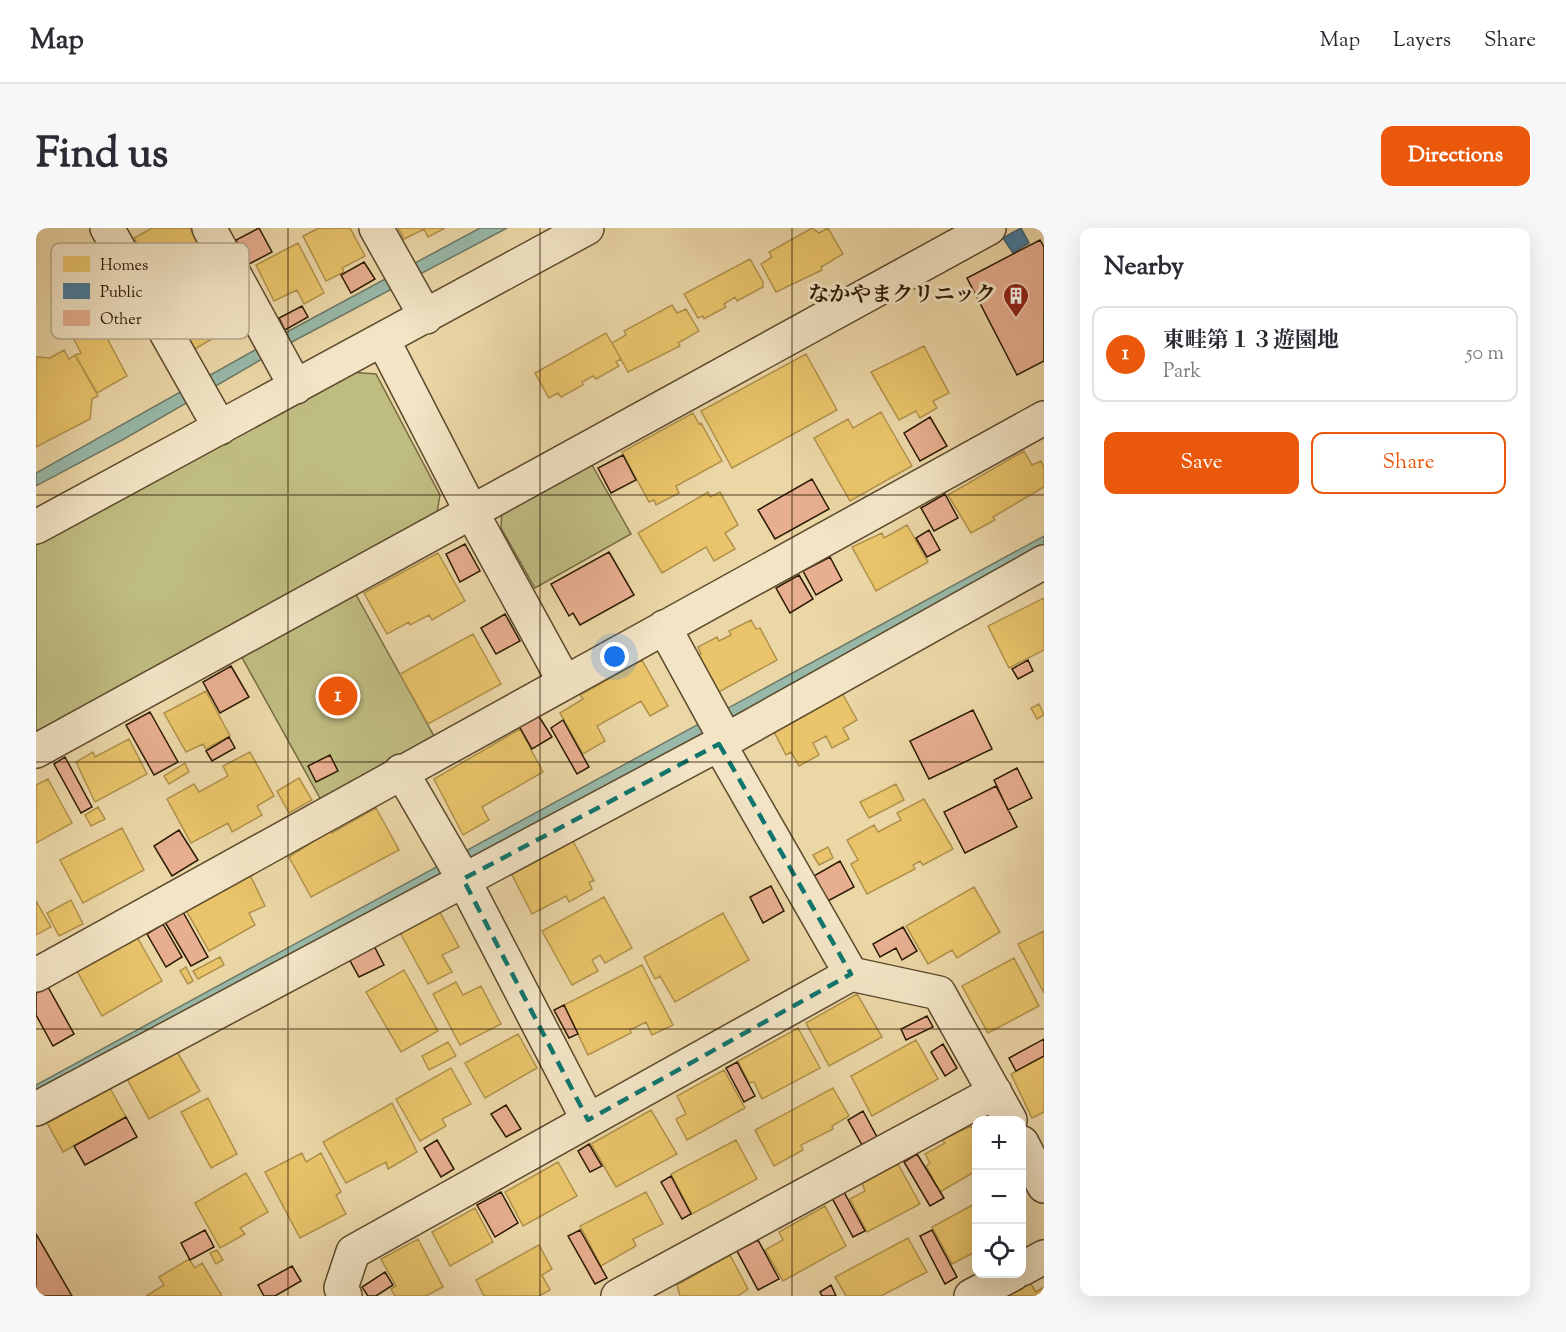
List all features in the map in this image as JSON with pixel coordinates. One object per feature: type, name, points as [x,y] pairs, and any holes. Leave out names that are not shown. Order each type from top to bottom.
[{"type":"street","points":[[107,228],[115,243]]},
{"type":"street","points":[[209,228],[217,243]]},
{"type":"street","points":[[376,228],[411,290]]},
{"type":"street","points":[[36,527],[205,402],[281,360],[383,340],[411,290],[587,228]]},
{"type":"street","points":[[36,751],[989,228]]},
{"type":"street","points":[[249,301],[281,360]]},
{"type":"street","points":[[170,339],[205,402]]},
{"type":"street","points":[[383,340],[472,513],[564,681]]},
{"type":"street","points":[[36,975],[401,771],[932,482],[1044,418]]},
{"type":"street","points":[[36,1109],[457,868],[1044,562]]},
{"type":"street","points":[[664,627],[851,974]]},
{"type":"street","points":[[401,771],[457,868],[588,1120]]},
{"type":"street","points":[[345,1296],[341,1288],[353,1252],[851,974],[939,993],[1008,1116]]},
{"type":"street","points":[[618,1296],[995,1092]]},
{"type":"street","points":[[1026,1151],[1044,1186]]},
{"type":"street","points":[[1026,1267],[1044,1257]]},
{"type":"street","points":[[971,1296],[1005,1278]]},
{"type":"highlighted area","points":[[719,744],[851,974],[588,1120],[463,879]]},
{"type":"shaded area","points":[[480,228],[507,228],[288,344],[124,439],[36,486],[36,473],[285,333]]},
{"type":"shaded area","points":[[349,372],[376,374],[440,495],[437,513],[36,736],[36,542]]},
{"type":"shaded area","points":[[588,458],[631,534],[535,588],[501,528],[502,507]]},
{"type":"shaded area","points":[[1044,536],[1044,550],[36,1096],[36,1085]]},
{"type":"shaded area","points":[[354,591],[435,738],[321,800],[240,654]]},
{"type":"building: Homes","points":[[152,228],[190,228],[198,243],[137,243],[134,238]]},
{"type":"building: Homes","points":[[319,228],[350,228],[365,256],[342,268],[344,272],[326,281],[303,236]]},
{"type":"building: Homes","points":[[398,228],[445,228],[428,237],[424,229],[404,239]]},
{"type":"building: Homes","points":[[812,228],[819,233],[828,228],[843,254],[821,267],[822,270],[776,292],[761,264],[772,257],[769,252]]},
{"type":"building: Homes","points":[[298,243],[324,293],[304,304],[297,290],[274,301],[256,265]]},
{"type":"building: Homes","points":[[750,259],[763,282],[763,287],[737,301],[735,297],[724,304],[726,307],[704,319],[703,316],[698,318],[684,294]]},
{"type":"building: Homes","points":[[672,305],[677,313],[686,309],[699,331],[678,343],[680,346],[628,372],[612,343],[626,335],[624,331]]},
{"type":"building: Homes","points":[[606,333],[621,359],[616,362],[619,366],[596,379],[593,376],[582,382],[583,385],[561,397],[558,393],[549,398],[535,373]]},
{"type":"building: Homes","points":[[74,339],[107,339],[127,376],[97,393],[75,355],[81,353]]},
{"type":"building: Homes","points":[[189,339],[212,339],[195,349]]},
{"type":"building: Homes","points":[[924,346],[949,393],[933,401],[937,408],[920,418],[916,411],[899,420],[871,372]]},
{"type":"building: Homes","points":[[64,350],[69,359],[75,355],[98,396],[92,399],[90,419],[36,447],[36,357],[50,358]]},
{"type":"building: Homes","points":[[806,354],[837,410],[732,468],[701,411]]},
{"type":"building: Homes","points":[[881,412],[912,466],[850,501],[814,438],[848,419],[853,428]]},
{"type":"building: Homes","points":[[693,413],[722,461],[676,486],[679,493],[656,505],[654,500],[649,502],[622,452]]},
{"type":"building: Homes","points":[[1024,451],[1032,465],[1041,461],[1044,467],[1044,487],[993,517],[995,520],[971,533],[948,495]]},
{"type":"building: Homes","points":[[708,492],[710,497],[720,492],[738,525],[725,533],[735,549],[714,561],[706,547],[662,573],[638,533]]},
{"type":"building: Homes","points":[[907,525],[928,562],[876,591],[852,547],[882,533],[884,538]]},
{"type":"building: Homes","points":[[438,553],[465,601],[432,620],[429,615],[410,625],[409,622],[387,634],[364,593]]},
{"type":"building: Homes","points":[[1044,598],[1044,650],[1009,668],[988,626]]},
{"type":"building: Homes","points":[[751,620],[756,629],[760,628],[777,660],[717,693],[698,656],[701,654],[698,647],[717,637],[719,641],[731,635],[729,631]]},
{"type":"building: Homes","points":[[473,634],[501,684],[428,724],[400,674]]},
{"type":"building: Homes","points":[[642,660],[668,706],[650,716],[641,701],[597,726],[605,741],[583,754],[560,713],[583,699],[580,695]]},
{"type":"building: Homes","points":[[206,691],[230,736],[206,749],[203,744],[186,752],[164,713]]},
{"type":"building: Homes","points":[[842,693],[857,720],[843,728],[849,739],[832,748],[826,736],[813,743],[819,755],[799,766],[791,752],[786,755],[773,730]]},
{"type":"building: Homes","points":[[1039,704],[1044,715],[1037,719],[1031,708]]},
{"type":"building: Homes","points":[[520,729],[543,772],[482,807],[489,820],[463,835],[434,779]]},
{"type":"building: Homes","points":[[129,739],[147,774],[95,802],[76,762],[93,752],[95,757]]},
{"type":"building: Homes","points":[[250,752],[274,796],[257,806],[262,815],[232,832],[228,823],[191,843],[167,799],[194,784],[199,792],[228,776],[223,766]]},
{"type":"building: Homes","points":[[185,763],[189,772],[169,784],[164,776]]},
{"type":"building: Homes","points":[[299,778],[312,800],[289,813],[277,791]]},
{"type":"building: Homes","points":[[48,779],[72,823],[36,843],[36,785]]},
{"type":"building: Homes","points":[[896,784],[904,800],[869,818],[860,802]]},
{"type":"building: Homes","points":[[924,799],[953,849],[923,865],[920,861],[913,865],[915,869],[867,894],[851,864],[858,860],[847,840],[874,825],[878,832],[901,820],[897,813]]},
{"type":"building: Homes","points":[[98,807],[105,819],[91,826],[85,815]]},
{"type":"building: Homes","points":[[376,808],[399,850],[311,897],[289,857],[331,830],[332,833]]},
{"type":"building: Homes","points":[[122,828],[144,870],[83,903],[60,860]]},
{"type":"building: Homes","points":[[572,839],[594,881],[589,882],[592,889],[569,902],[566,896],[532,914],[510,871]]},
{"type":"building: Homes","points":[[828,847],[833,858],[819,865],[813,855]]},
{"type":"building: Homes","points":[[250,875],[265,906],[249,913],[255,925],[209,951],[186,910]]},
{"type":"building: Homes","points":[[974,887],[1000,932],[957,958],[952,950],[928,964],[906,926]]},
{"type":"building: Homes","points":[[604,897],[632,948],[605,963],[600,955],[592,960],[598,971],[572,985],[542,931]]},
{"type":"building: Homes","points":[[71,900],[83,924],[59,936],[47,913]]},
{"type":"building: Homes","points":[[36,901],[51,927],[36,935]]},
{"type":"building: Homes","points":[[436,905],[459,947],[442,955],[452,972],[428,984],[397,927]]},
{"type":"building: Homes","points":[[723,913],[749,960],[675,1002],[660,976],[655,979],[644,957]]},
{"type":"building: Homes","points":[[1044,931],[1044,993],[1018,944]]},
{"type":"building: Homes","points":[[137,937],[162,981],[102,1016],[77,971]]},
{"type":"building: Homes","points":[[220,957],[224,965],[198,979],[193,971]]},
{"type":"building: Homes","points":[[1014,958],[1039,1006],[988,1033],[962,986]]},
{"type":"building: Homes","points":[[642,965],[673,1025],[652,1035],[646,1022],[630,1030],[631,1033],[588,1055],[564,1005]]},
{"type":"building: Homes","points":[[186,967],[193,981],[188,984],[180,971]]},
{"type":"building: Homes","points":[[404,970],[438,1031],[401,1052],[366,992]]},
{"type":"building: Homes","points":[[456,982],[463,995],[481,986],[501,1024],[460,1045],[433,994]]},
{"type":"building: Homes","points":[[857,994],[882,1037],[829,1066],[806,1023]]},
{"type":"building: Homes","points":[[798,1028],[820,1068],[762,1099],[754,1082],[749,1083],[738,1061]]},
{"type":"building: Homes","points":[[518,1034],[537,1068],[485,1098],[465,1063]]},
{"type":"building: Homes","points":[[916,1040],[938,1079],[872,1116],[851,1076]]},
{"type":"building: Homes","points":[[448,1042],[456,1056],[429,1070],[422,1056]]},
{"type":"building: Homes","points":[[176,1050],[200,1091],[149,1119],[126,1077]]},
{"type":"building: Homes","points":[[1044,1056],[1044,1112],[1032,1118],[1011,1074]]},
{"type":"building: Homes","points":[[451,1068],[471,1104],[442,1119],[446,1126],[420,1141],[396,1099]]},
{"type":"building: Homes","points":[[724,1070],[745,1108],[687,1140],[676,1119],[686,1114],[677,1096]]},
{"type":"building: Homes","points":[[110,1088],[126,1117],[63,1152],[47,1123]]},
{"type":"building: Homes","points":[[833,1088],[849,1116],[832,1126],[833,1129],[801,1145],[803,1150],[774,1166],[755,1130]]},
{"type":"building: Homes","points":[[208,1098],[237,1154],[211,1168],[181,1112]]},
{"type":"building: Homes","points":[[392,1103],[417,1152],[388,1169],[386,1162],[346,1183],[323,1142]]},
{"type":"building: Homes","points":[[651,1110],[677,1154],[616,1187],[591,1144]]},
{"type":"building: Homes","points":[[971,1126],[972,1128],[972,1173],[940,1192],[926,1166],[930,1163],[925,1154],[945,1143],[942,1140]]},
{"type":"building: Homes","points":[[736,1140],[757,1179],[692,1214],[671,1174]]},
{"type":"building: Homes","points":[[302,1153],[306,1162],[321,1153],[341,1192],[336,1195],[346,1214],[300,1238],[265,1172]]},
{"type":"building: Homes","points":[[558,1162],[577,1196],[523,1226],[505,1192]]},
{"type":"building: Homes","points":[[898,1164],[920,1204],[867,1232],[850,1199],[865,1191],[862,1183]]},
{"type":"building: Homes","points":[[246,1173],[268,1212],[240,1228],[245,1234],[220,1248],[195,1203]]},
{"type":"building: Homes","points":[[646,1192],[663,1224],[633,1239],[636,1246],[601,1266],[580,1226]]},
{"type":"building: Homes","points":[[972,1205],[972,1254],[952,1264],[932,1227]]},
{"type":"building: Homes","points":[[825,1206],[846,1246],[783,1281],[765,1250],[783,1240],[779,1232]]},
{"type":"building: Homes","points":[[475,1208],[493,1242],[450,1266],[432,1232]]},
{"type":"building: Homes","points":[[908,1238],[927,1272],[881,1296],[846,1296],[835,1277]]},
{"type":"building: Homes","points":[[418,1239],[443,1287],[426,1296],[395,1296],[391,1289],[396,1286],[381,1259]]},
{"type":"building: Homes","points":[[539,1245],[552,1269],[542,1275],[550,1290],[539,1296],[484,1296],[476,1280]]},
{"type":"building: Homes","points":[[217,1250],[223,1260],[216,1264],[210,1253]]},
{"type":"building: Homes","points":[[730,1255],[748,1289],[738,1296],[680,1296],[677,1285]]},
{"type":"building: Homes","points":[[189,1259],[195,1268],[202,1263],[222,1296],[146,1296],[164,1285],[159,1277]]},
{"type":"building: Homes","points":[[1029,1281],[1036,1292],[1044,1287],[1044,1296],[1006,1296]]},
{"type":"building: Public","points":[[1021,228],[1029,243],[1013,253],[1003,238]]},
{"type":"building: Other","points":[[259,228],[272,252],[249,264],[249,243],[238,243],[236,240]]},
{"type":"building: Other","name":"なかやまクリニック","points":[[1040,240],[1044,247],[1044,361],[1017,375],[967,278]]},
{"type":"building: Other","points":[[364,262],[375,279],[351,293],[341,275]]},
{"type":"building: Other","points":[[302,306],[308,317],[285,330],[279,318]]},
{"type":"building: Other","points":[[930,417],[947,446],[920,461],[904,433]]},
{"type":"building: Other","points":[[623,455],[636,480],[611,493],[598,468]]},
{"type":"building: Other","points":[[812,479],[829,509],[775,539],[758,510]]},
{"type":"building: Other","points":[[945,494],[958,518],[934,531],[921,508]]},
{"type":"building: Other","points":[[929,530],[940,550],[927,557],[916,538]]},
{"type":"building: Other","points":[[465,544],[480,571],[460,582],[446,554]]},
{"type":"building: Other","points":[[609,552],[634,595],[580,625],[573,613],[569,616],[551,584]]},
{"type":"building: Other","points":[[830,557],[842,580],[816,595],[803,571]]},
{"type":"building: Other","points":[[799,575],[813,599],[790,613],[776,588]]},
{"type":"building: Other","points":[[505,614],[520,641],[496,654],[481,628]]},
{"type":"building: Other","points":[[1028,660],[1033,671],[1018,679],[1012,669]]},
{"type":"building: Other","points":[[231,666],[249,697],[220,713],[203,682]]},
{"type":"building: Other","points":[[973,710],[992,749],[929,779],[910,741]]},
{"type":"building: Other","points":[[150,712],[178,762],[154,775],[126,725]]},
{"type":"building: Other","points":[[538,715],[552,737],[532,749],[519,726]]},
{"type":"building: Other","points":[[563,720],[589,767],[577,774],[551,728]]},
{"type":"building: Other","points":[[229,737],[235,748],[212,761],[206,751]]},
{"type":"building: Other","points":[[330,755],[338,771],[316,782],[308,766]]},
{"type":"building: Other","points":[[65,757],[92,807],[81,813],[54,764]]},
{"type":"building: Other","points":[[1017,768],[1032,798],[1008,810],[994,780]]},
{"type":"building: Other","points":[[996,786],[1017,827],[965,853],[944,812]]},
{"type":"building: Other","points":[[179,830],[198,860],[172,876],[154,846]]},
{"type":"building: Other","points":[[840,861],[854,887],[826,902],[812,877]]},
{"type":"building: Other","points":[[771,886],[784,911],[763,923],[750,897]]},
{"type":"building: Other","points":[[183,912],[208,957],[191,966],[165,922]]},
{"type":"building: Other","points":[[163,924],[182,957],[166,967],[147,934]]},
{"type":"building: Other","points":[[903,927],[917,951],[902,960],[896,948],[880,957],[873,944]]},
{"type":"building: Other","points":[[373,944],[384,965],[359,977],[348,957]]},
{"type":"building: Other","points":[[48,987],[74,1034],[53,1046],[36,1015],[36,993]]},
{"type":"building: Other","points":[[564,1005],[578,1034],[569,1038],[554,1010]]},
{"type":"building: Other","points":[[927,1016],[933,1027],[906,1040],[901,1029]]},
{"type":"building: Other","points":[[1044,1039],[1044,1056],[1016,1071],[1009,1058]]},
{"type":"building: Other","points":[[943,1044],[957,1068],[945,1076],[931,1052]]},
{"type":"building: Other","points":[[737,1062],[755,1096],[744,1102],[726,1068]]},
{"type":"building: Other","points":[[506,1105],[521,1129],[506,1137],[491,1114]]},
{"type":"building: Other","points":[[863,1111],[877,1137],[862,1145],[848,1120]]},
{"type":"building: Other","points":[[126,1117],[137,1137],[85,1165],[74,1146]]},
{"type":"building: Other","points":[[437,1140],[454,1169],[441,1177],[424,1148]]},
{"type":"building: Other","points":[[589,1144],[602,1166],[590,1172],[578,1151]]},
{"type":"building: Other","points":[[917,1154],[944,1198],[930,1206],[904,1162]]},
{"type":"building: Other","points":[[671,1176],[691,1214],[682,1219],[661,1182]]},
{"type":"building: Other","points":[[501,1192],[518,1223],[495,1237],[477,1205]]},
{"type":"building: Other","points":[[844,1192],[865,1231],[853,1237],[832,1198]]},
{"type":"building: Other","points":[[205,1230],[214,1247],[190,1260],[181,1243]]},
{"type":"building: Other","points":[[580,1230],[607,1278],[595,1284],[568,1236]]},
{"type":"building: Other","points":[[932,1230],[957,1277],[945,1284],[920,1236]]},
{"type":"building: Other","points":[[36,1234],[72,1296],[36,1296]]},
{"type":"building: Other","points":[[758,1240],[779,1279],[758,1290],[737,1251]]},
{"type":"building: Other","points":[[292,1266],[301,1281],[275,1296],[264,1296],[258,1285]]},
{"type":"building: Other","points":[[385,1272],[393,1285],[376,1296],[368,1296],[362,1287]]},
{"type":"building: Other","points":[[831,1285],[836,1296],[822,1296],[820,1292]]},
{"type":"place","name":"なかやまクリニック","points":[[1016,319]]},
{"type":"place","name":"東畦第１３遊園地","points":[[338,696]]}]
